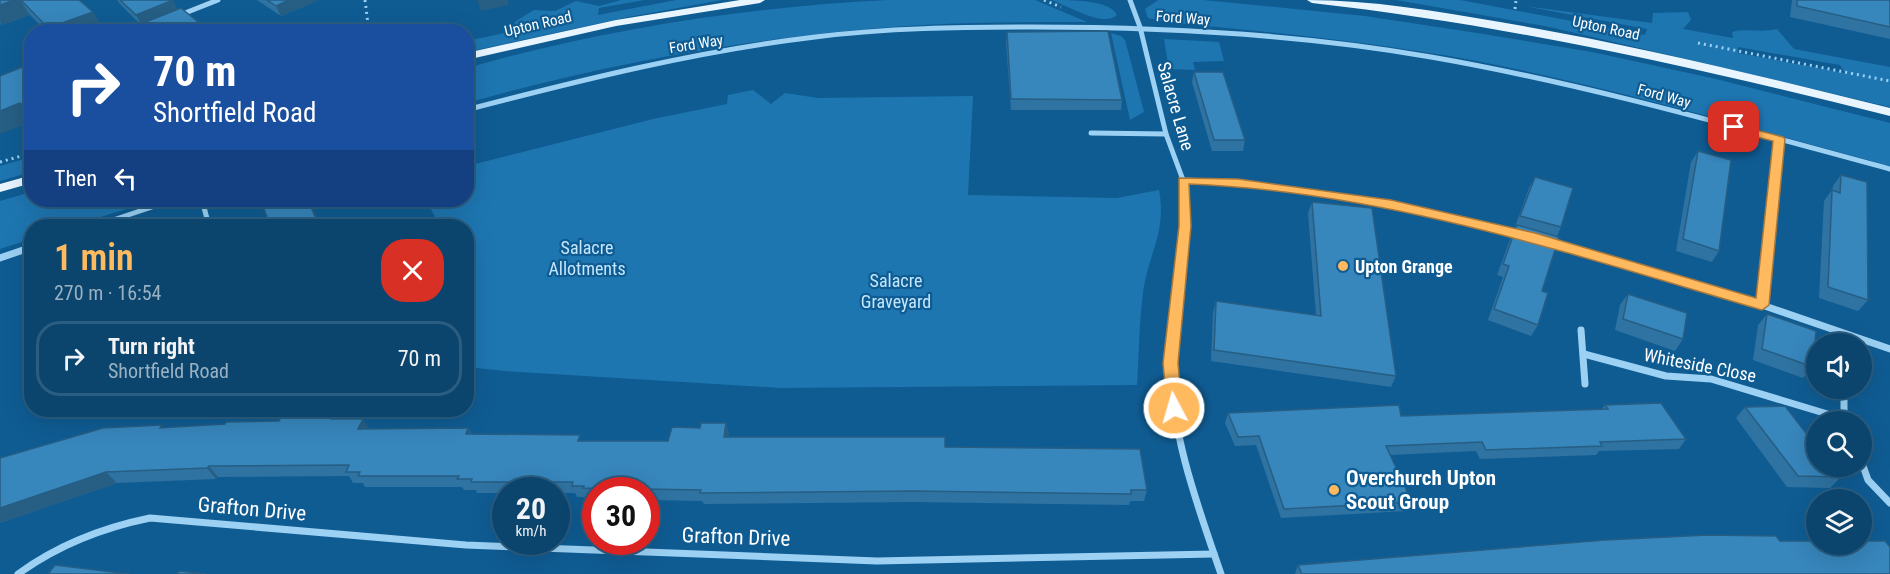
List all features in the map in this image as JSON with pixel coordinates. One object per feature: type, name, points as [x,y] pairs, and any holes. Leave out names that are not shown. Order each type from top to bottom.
[{"type":"main road","name":"Upton Road","points":[[474,55],[616,23],[760,0]]},
{"type":"main road","name":"Upton Road","points":[[1312,0],[1441,15],[1588,41],[1890,112]]},
{"type":"main road","points":[[0,188],[24,181]]},
{"type":"street","points":[[178,15],[218,0]]},
{"type":"street","name":"Salacre Lane","points":[[1130,0],[1140,27],[1166,134],[1183,180],[1185,226],[1171,363],[1172,385],[1177,431],[1221,574]]},
{"type":"street","name":"Ford Way","points":[[474,108],[672,59],[816,37],[955,27],[1140,27],[1286,37],[1480,66],[1622,97],[1890,169]]},
{"type":"street","points":[[1091,133],[1166,134]]},
{"type":"street","points":[[1762,305],[1779,139]]},
{"type":"street","points":[[1183,180],[1238,182],[1391,204],[1524,235]]},
{"type":"street","points":[[116,219],[152,207]]},
{"type":"street","points":[[1546,241],[1762,305],[1890,349]]},
{"type":"street","points":[[0,258],[24,250]]},
{"type":"street","points":[[1581,330],[1584,384]]},
{"type":"street","name":"Whiteside Close","points":[[1584,354],[1666,376],[1711,379],[1816,411]]},
{"type":"street","points":[[1867,477],[1890,503]]},
{"type":"street","name":"Grafton Drive","points":[[18,574],[72,540],[112,525],[150,518],[466,545],[877,561],[1214,554]]},
{"type":"path","points":[[365,0],[368,24]]},
{"type":"path","points":[[0,162],[24,155]]},
{"type":"green space","points":[[621,0],[645,0],[599,8],[598,15],[676,0],[722,0],[628,17],[474,50],[474,40],[509,32],[516,21],[534,10],[555,11],[576,1],[599,6]]},
{"type":"green space","points":[[888,0],[1035,0],[1087,22],[930,25],[774,39],[619,66],[474,101],[474,66],[623,31],[729,14]]},
{"type":"green space","points":[[1052,0],[1099,4],[1107,6],[1117,15],[1104,19],[1095,18]]},
{"type":"green space","points":[[1158,0],[1203,0],[1365,16],[1592,52],[1716,79],[1890,123],[1890,166],[1633,96],[1477,61],[1361,43],[1148,18],[1145,9]]},
{"type":"green space","points":[[1396,0],[1460,0],[1645,35],[1647,29],[1524,6],[1652,23],[1653,13],[1688,12],[1691,20],[1683,29],[1733,38],[1732,32],[1777,29],[1794,49],[1890,67],[1890,107],[1550,27]],"holes":[[[1738,47],[1840,65],[1845,73],[1738,53]]]},
{"type":"green space","points":[[1111,33],[1125,40],[1144,112],[1130,120]]},
{"type":"green space","points":[[1164,39],[1219,42],[1224,61],[1193,62],[1195,70],[1169,69]]},
{"type":"green space","points":[[753,90],[771,104],[785,93],[818,98],[973,96],[968,195],[1117,198],[1159,190],[1161,218],[1145,279],[1137,385],[781,388],[474,368],[474,219],[436,219],[430,207],[474,207],[474,164],[653,119],[727,104],[728,95]]},
{"type":"green space","points":[[24,159],[24,174],[0,181],[0,166]]},
{"type":"green space","points":[[24,194],[24,207],[133,207],[94,219],[24,219],[24,241],[0,249],[0,201]]},
{"type":"building","points":[[0,0],[14,0],[0,5]]},
{"type":"building","points":[[21,0],[79,0],[93,12],[59,24],[44,24]]},
{"type":"building","points":[[120,0],[173,0],[136,15]]},
{"type":"building","points":[[267,0],[289,0],[276,6]]},
{"type":"building","points":[[1797,0],[1890,0],[1890,27],[1797,6]]},
{"type":"building","points":[[181,8],[200,24],[144,24]]},
{"type":"building","points":[[1108,31],[1122,100],[1011,99],[1007,32]]},
{"type":"building","points":[[24,66],[24,106],[20,103],[0,111],[0,76]]},
{"type":"building","points":[[1194,72],[1223,72],[1245,140],[1214,140]]},
{"type":"building","points":[[1698,151],[1731,160],[1719,251],[1683,239]]},
{"type":"building","points":[[1841,175],[1867,182],[1868,300],[1828,287],[1832,190],[1840,193]]},
{"type":"building","points":[[1535,177],[1573,188],[1561,227],[1520,216]]},
{"type":"building","name":"Upton Grange","points":[[1312,202],[1372,208],[1396,376],[1214,350],[1216,301],[1321,316]]},
{"type":"building","points":[[263,207],[311,207],[316,219],[268,219]]},
{"type":"building","points":[[1517,225],[1559,237],[1542,291],[1548,293],[1538,325],[1494,309],[1509,266],[1503,264]]},
{"type":"building","points":[[1628,294],[1687,313],[1683,339],[1623,319]]},
{"type":"building","points":[[1767,314],[1816,331],[1816,333],[1806,333],[1806,365],[1762,349]]},
{"type":"building","points":[[1661,403],[1686,439],[1600,442],[1602,446],[1486,450],[1482,442],[1386,446],[1412,502],[1284,509],[1259,436],[1238,437],[1228,413],[1399,405],[1401,416],[1608,409],[1605,405]]},
{"type":"building","points":[[1785,406],[1806,433],[1806,476],[1798,476],[1745,407]]},
{"type":"building","points":[[281,417],[332,417],[331,419],[363,419],[358,429],[468,428],[466,434],[580,435],[578,441],[668,441],[672,427],[700,428],[701,423],[726,423],[724,437],[945,437],[945,447],[1140,449],[1147,490],[1131,490],[1131,494],[912,491],[700,493],[701,490],[660,489],[660,477],[582,477],[582,486],[572,486],[573,482],[570,482],[570,477],[492,477],[492,482],[471,482],[472,479],[457,479],[459,476],[358,476],[360,472],[346,472],[349,465],[209,466],[207,468],[106,472],[0,508],[0,458],[103,428],[162,425],[160,428],[225,424],[226,422],[279,421]]},
{"type":"building","points":[[1708,535],[1776,536],[1780,541],[1806,541],[1806,555],[1872,555],[1872,541],[1885,541],[1890,547],[1890,574],[1302,574],[1298,565],[1605,540]]},
{"type":"building","points":[[55,565],[129,574],[48,574]]},
{"type":"building","points":[[179,571],[207,574],[177,574]]},
{"type":"place","name":"Upton Grange","points":[[1343,266]]},
{"type":"place","name":"Overchurch Upton Scout Group","points":[[1334,490]]},
{"type":"route","points":[[1174,408],[1171,363],[1185,226],[1183,180],[1238,182],[1391,204],[1535,237],[1762,305],[1779,139],[1734,127]]},
{"type":"park label","name":"Salacre Allotments","points":[[587,257]]},
{"type":"park label","name":"Salacre Graveyard","points":[[896,290]]}]
